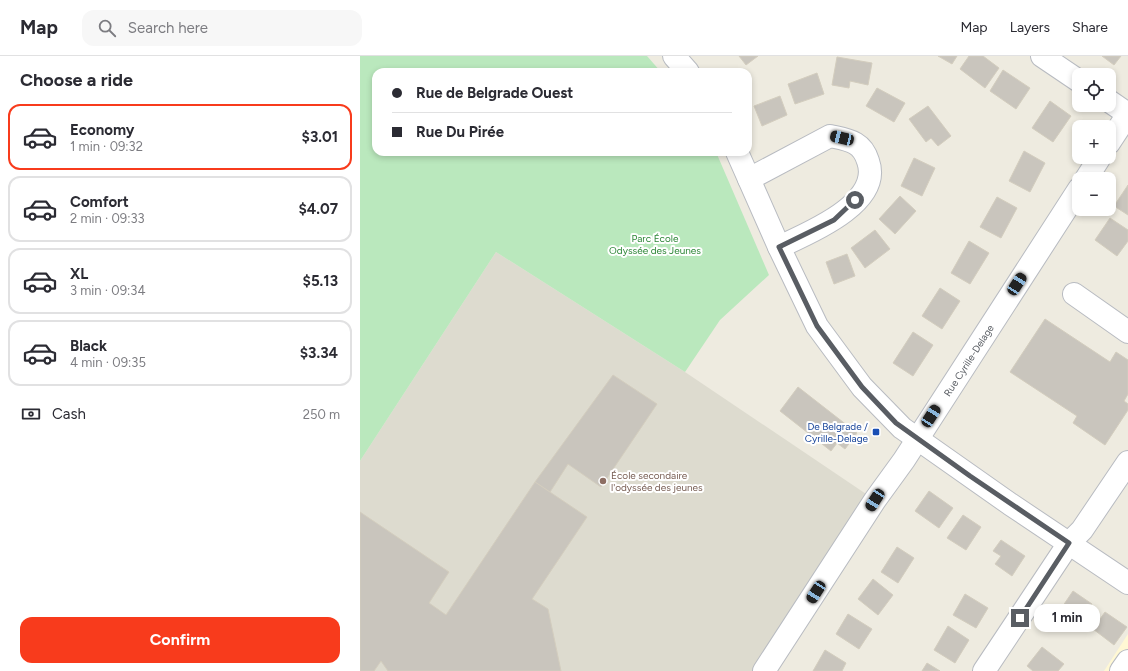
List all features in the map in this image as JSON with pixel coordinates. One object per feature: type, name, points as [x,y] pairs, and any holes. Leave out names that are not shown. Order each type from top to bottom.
[{"type":"street","points":[[674,56],[684,68]]},
{"type":"street","points":[[1042,56],[1072,76]]},
{"type":"street","points":[[1116,106],[1128,114],[1116,132]]},
{"type":"street","points":[[749,179],[830,136],[854,141],[866,153],[872,170],[865,191],[834,220],[779,247]]},
{"type":"street","points":[[739,156],[779,247],[817,326],[862,387],[896,423],[917,439],[1128,582]]},
{"type":"street","name":"Rue Cyrille-Delage","points":[[764,671],[1072,200]]},
{"type":"street","points":[[1074,294],[1128,332]]},
{"type":"street","points":[[984,671],[1069,543],[1082,530],[1128,462]]},
{"type":"street","points":[[1121,671],[1128,661]]},
{"type":"shaded area","name":"École secondaire l'odyssée des jeunes","points":[[496,252],[685,372],[875,500],[764,671],[360,671],[360,461]]},
{"type":"shaded area","points":[[1128,634],[1128,671],[1104,671]]},
{"type":"green space","name":"Parc École Odyssée des Jeunes","points":[[360,56],[647,56],[658,68],[372,68],[372,156],[718,156],[769,275],[720,320],[685,372],[496,252],[360,461]]},
{"type":"building","points":[[739,56],[758,56],[746,65]]},
{"type":"building","points":[[938,56],[957,56],[952,64]]},
{"type":"building","points":[[969,56],[983,56],[999,68],[985,88],[960,69]]},
{"type":"building","points":[[1102,56],[1121,56],[1114,65]]},
{"type":"building","points":[[837,57],[872,63],[868,85],[850,81],[849,88],[832,85]]},
{"type":"building","points":[[1003,70],[1030,88],[1016,109],[990,91]]},
{"type":"building","points":[[817,73],[824,94],[795,104],[788,84]]},
{"type":"building","points":[[877,88],[905,103],[894,122],[866,106]]},
{"type":"building","points":[[780,96],[787,115],[762,126],[754,106]]},
{"type":"building","points":[[1050,101],[1071,116],[1053,142],[1032,128]]},
{"type":"building","points":[[928,106],[951,136],[938,146],[931,138],[926,142],[909,119]]},
{"type":"building","points":[[1024,151],[1045,163],[1030,192],[1009,181]]},
{"type":"building","points":[[914,158],[935,168],[922,196],[901,186]]},
{"type":"building","points":[[1128,185],[1128,215],[1116,207],[1116,203]]},
{"type":"building","points":[[900,196],[916,211],[895,234],[879,219]]},
{"type":"building","points":[[997,197],[1017,208],[1001,238],[980,227]]},
{"type":"building","points":[[1110,218],[1128,230],[1128,241],[1117,256],[1095,240]]},
{"type":"building","points":[[875,230],[890,249],[865,268],[851,248]]},
{"type":"building","points":[[969,241],[989,253],[970,284],[951,273]]},
{"type":"building","points":[[847,254],[855,276],[834,284],[826,262]]},
{"type":"building","points":[[940,288],[960,301],[942,329],[922,316]]},
{"type":"building","points":[[1045,319],[1110,362],[1116,352],[1128,360],[1128,394],[1124,401],[1128,404],[1128,410],[1105,445],[1073,423],[1077,416],[1010,372]]},
{"type":"building","points":[[913,332],[933,345],[913,376],[893,363]]},
{"type":"building","points":[[613,375],[657,404],[601,487],[568,464],[550,492],[535,482]]},
{"type":"building","points":[[798,387],[857,433],[845,449],[837,443],[831,451],[780,411]]},
{"type":"building","points":[[535,482],[587,517],[532,599],[548,609],[561,671],[388,671],[381,661],[374,671],[360,671],[360,512],[449,572],[429,603],[446,615]]},
{"type":"building","points":[[929,491],[953,508],[939,528],[915,511]]},
{"type":"building","points":[[963,515],[981,527],[966,550],[947,538]]},
{"type":"building","points":[[1001,540],[1025,556],[1012,576],[995,564],[1001,556],[993,551]]},
{"type":"building","points":[[897,547],[914,558],[898,583],[881,572]]},
{"type":"building","points":[[873,579],[893,595],[878,615],[858,599]]},
{"type":"building","points":[[1073,591],[1092,604],[1077,626],[1058,613]]},
{"type":"building","points":[[965,594],[988,608],[976,628],[953,615]]},
{"type":"building","points":[[1105,612],[1127,627],[1114,645],[1093,629]]},
{"type":"building","points":[[848,614],[872,629],[859,649],[836,634]]},
{"type":"building","points":[[948,626],[969,640],[955,663],[934,650]]},
{"type":"building","points":[[1042,647],[1064,664],[1058,671],[1033,671],[1027,666]]},
{"type":"building","points":[[825,650],[846,663],[842,671],[813,671]]},
{"type":"building","points":[[927,663],[940,671],[922,671]]},
{"type":"place","name":"De Belgrade / Cyrille-Delage","points":[[876,432]]},
{"type":"place","name":"École secondaire l'odyssée des jeunes","points":[[603,481]]},
{"type":"route","points":[[855,200],[834,220],[779,247],[817,326],[862,387],[896,423],[1010,504],[1069,543],[1020,618]]}]
